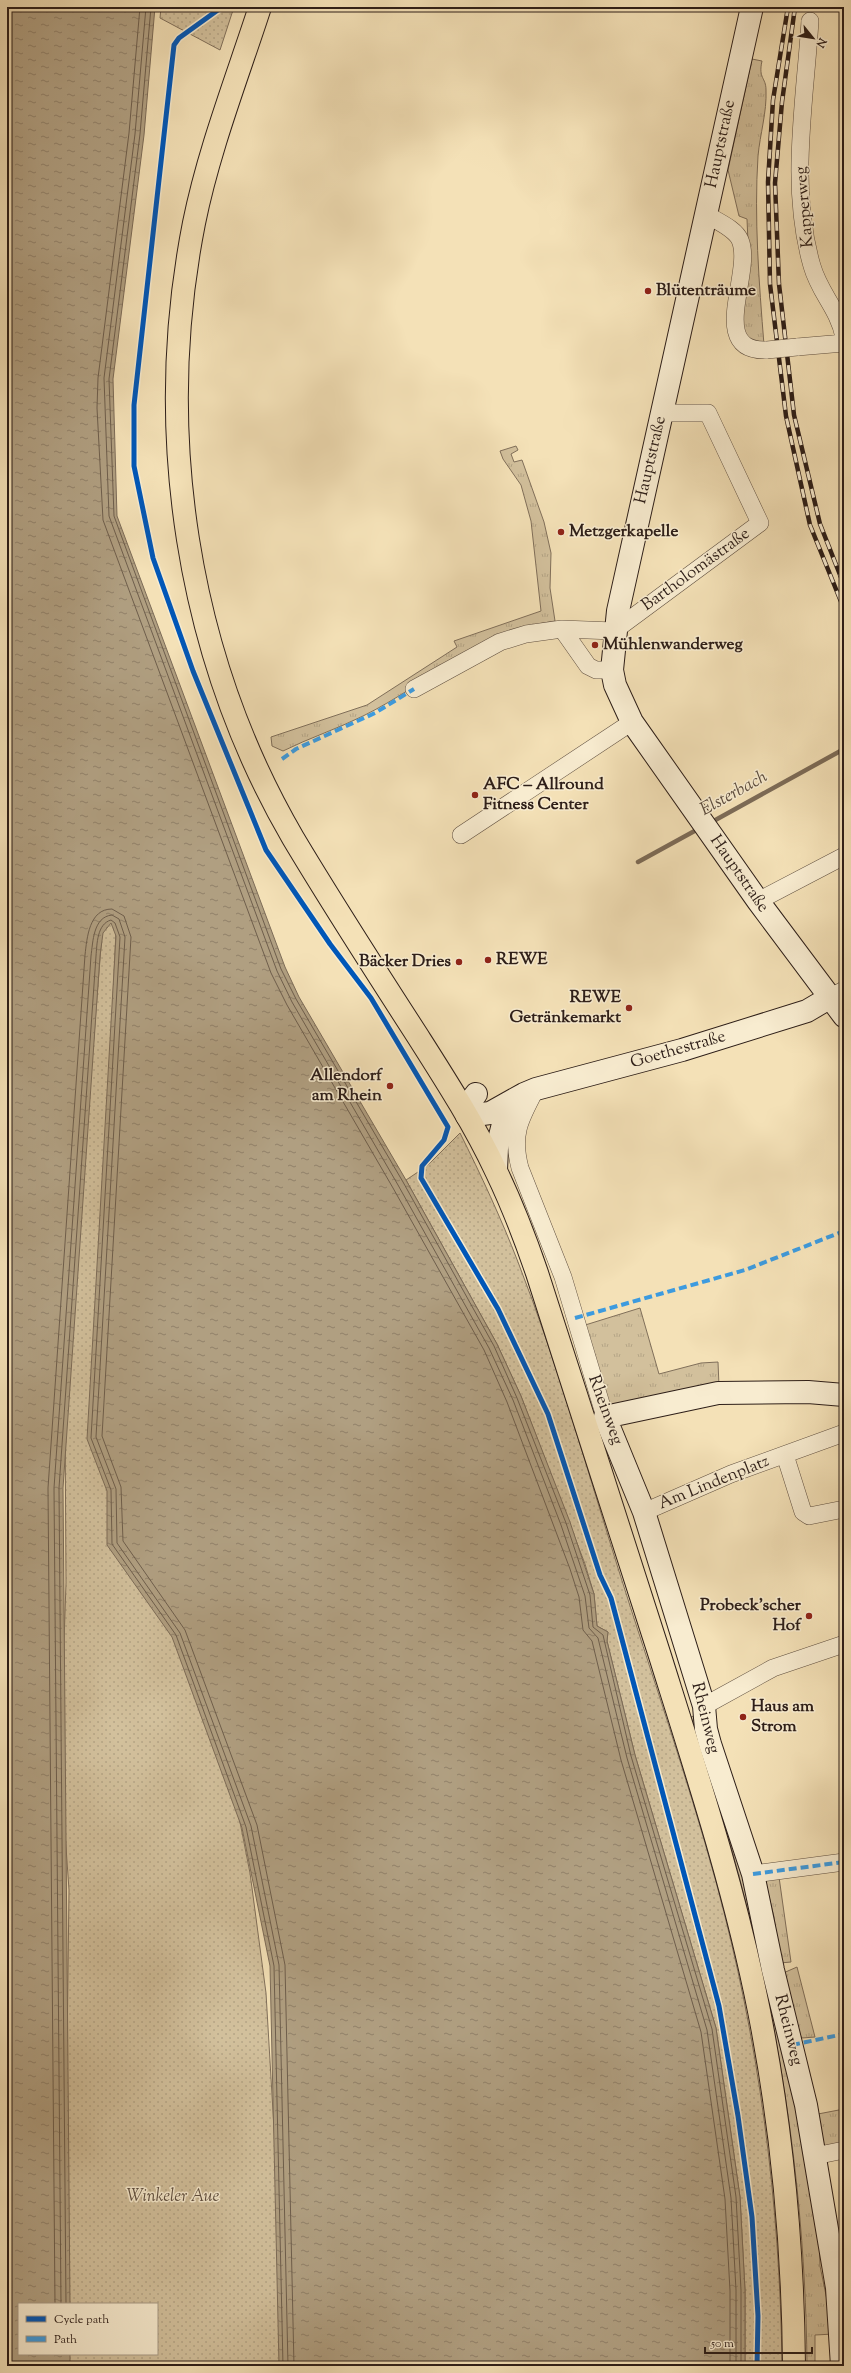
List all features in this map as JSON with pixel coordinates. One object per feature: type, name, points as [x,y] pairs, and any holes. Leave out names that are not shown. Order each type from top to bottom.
[{"type":"main road","points":[[260,7],[211,156],[195,221],[183,288],[177,356],[176,423],[181,491],[190,557],[205,623],[222,679],[242,733],[266,786],[293,837],[467,1116],[496,1170],[520,1225],[537,1272],[676,1707],[733,1897],[767,2056],[784,2168],[794,2302],[794,2366]]},
{"type":"street","name":"Hauptstraße","points":[[752,7],[614,631],[612,670],[615,685],[632,722],[758,901],[836,994],[844,1016]]},
{"type":"street","name":"Kapperweg","points":[[810,22],[799,180],[812,266],[822,292],[837,313],[844,337]]},
{"type":"street","points":[[706,214],[736,234],[742,247],[743,269],[735,318],[738,335],[747,346],[759,351],[844,343]]},
{"type":"street","name":"Bartholomästraße","points":[[614,631],[760,523],[708,413],[662,413]]},
{"type":"street","points":[[414,689],[500,642],[526,634],[562,628],[614,631]]},
{"type":"street","points":[[562,628],[588,666],[596,670],[612,670]]},
{"type":"street","points":[[461,835],[632,722]]},
{"type":"street","points":[[758,901],[844,856]]},
{"type":"street","name":"Goethestraße","points":[[523,1096],[682,1050],[807,1011],[836,994]]},
{"type":"street","points":[[444,1078],[476,1094],[523,1096]]},
{"type":"street","points":[[476,1094],[469,1103],[467,1116],[490,1113],[523,1096]]},
{"type":"street","points":[[496,1170],[497,1148],[523,1096]]},
{"type":"street","name":"Rheinweg","points":[[523,1096],[515,1137],[516,1152],[520,1168],[562,1277],[605,1417],[644,1512],[704,1706],[710,1744],[753,1874],[773,1970],[806,2105],[836,2288],[842,2366]]},
{"type":"street","points":[[605,1417],[718,1393],[808,1392],[844,1395]]},
{"type":"street","name":"Am Lindenplatz","points":[[644,1512],[731,1474],[844,1433]]},
{"type":"street","name":"Am Lindenplatz","points":[[785,1455],[803,1512],[809,1516],[844,1509]]},
{"type":"street","points":[[704,1706],[774,1668],[844,1644]]},
{"type":"street","points":[[753,1874],[844,1862]]},
{"type":"street","points":[[815,2156],[844,2150]]},
{"type":"green space","points":[[161,7],[234,7],[220,50],[160,18]]},
{"type":"green space","points":[[752,59],[762,61],[761,71],[766,86],[765,106],[758,156],[757,180],[757,227],[764,345],[751,343],[741,328],[749,265],[747,219],[739,216],[728,170]]},
{"type":"green space","points":[[516,446],[518,450],[511,454],[514,462],[522,460],[544,522],[551,553],[550,588],[555,621],[528,627],[479,647],[387,703],[343,725],[283,751],[272,746],[271,737],[367,705],[457,647],[454,641],[541,611],[531,521],[521,485],[503,459],[500,451]]},
{"type":"green space","name":"Winkeler Aue","points":[[104,908],[117,908],[100,1284],[237,1807],[250,1873],[266,1993],[288,2366],[65,2366],[65,2355],[158,2355],[158,2303],[64,2303],[69,1890],[60,1761],[66,1583],[65,1407]]},
{"type":"green space","points":[[460,1133],[505,1229],[546,1338],[681,1764],[716,1882],[744,2001],[764,2122],[772,2182],[777,2243],[782,2366],[745,2366],[745,2290],[740,2197],[716,2028],[635,1755],[607,1641],[608,1632],[597,1626],[594,1594],[585,1564],[521,1396],[497,1344],[406,1180],[427,1166]]},
{"type":"green space","points":[[640,1308],[659,1374],[701,1363],[718,1362],[719,1386],[605,1406],[582,1326]]},
{"type":"green space","points":[[696,1715],[741,1854],[818,2205],[820,2266],[834,2334],[815,2335],[815,2366],[807,2366],[804,2282],[798,2199],[788,2118],[775,2037],[759,1957],[739,1877],[717,1797],[691,1717]]},
{"type":"green space","points":[[779,1877],[791,1962],[780,1963],[774,1917],[765,1880]]},
{"type":"green space","points":[[797,1967],[815,2037],[802,2038],[800,2035],[781,1974]]},
{"type":"green space","points":[[844,2109],[844,2142],[824,2146],[818,2114]]},
{"type":"water","points":[[7,7],[155,7],[144,135],[113,379],[117,516],[285,967],[299,997],[406,1180],[497,1344],[521,1396],[570,1522],[594,1594],[597,1626],[608,1632],[607,1641],[635,1755],[716,2028],[740,2197],[745,2290],[745,2366],[279,2366],[270,1966],[242,1828],[172,1637],[107,1545],[107,1491],[87,1439],[116,936],[111,923],[103,933],[100,956],[63,1488],[70,2303],[18,2303],[18,2355],[70,2355],[70,2366],[7,2366]]},
{"type":"waterway","name":"Elsterbach","points":[[710,823],[844,749]]},
{"type":"waterway","name":"Elsterbach","points":[[638,862],[700,828]]},
{"type":"railway","points":[[788,7],[773,100],[768,182],[770,284],[786,416],[810,525],[844,609]]},
{"type":"railway","points":[[795,7],[782,102],[775,183],[779,284],[794,415],[820,524],[844,585]]},
{"type":"marked path","points":[[282,759],[296,749],[375,713],[414,689]]},
{"type":"marked path","points":[[575,1318],[745,1270],[844,1231]]},
{"type":"marked path","points":[[753,1874],[844,1862]]},
{"type":"marked path","points":[[792,2045],[844,2034]]},
{"type":"cycle path","points":[[222,7],[179,38],[174,45],[134,405],[134,466],[153,558],[193,671],[266,850],[330,944],[371,998],[448,1127],[444,1140],[422,1166],[421,1178],[498,1309],[548,1414],[600,1575],[611,1598],[719,2006],[738,2116],[752,2217],[758,2316],[757,2366]]},
{"type":"place","name":"Blütenträume","points":[[648,291]]},
{"type":"place","name":"Metzgerkapelle","points":[[561,532]]},
{"type":"place","name":"Mühlenwanderweg","points":[[595,645]]},
{"type":"place","name":"AFC – Allround Fitness Center","points":[[475,795]]},
{"type":"place","name":"REWE","points":[[488,960]]},
{"type":"place","name":"Bäcker Dries","points":[[459,962]]},
{"type":"place","name":"REWE Getränkemarkt","points":[[629,1008]]},
{"type":"place","name":"Allendorf am Rhein","points":[[390,1086]]},
{"type":"place","name":"Probeck'scher Hof","points":[[809,1616]]},
{"type":"place","name":"Haus am Strom","points":[[743,1717]]}]
